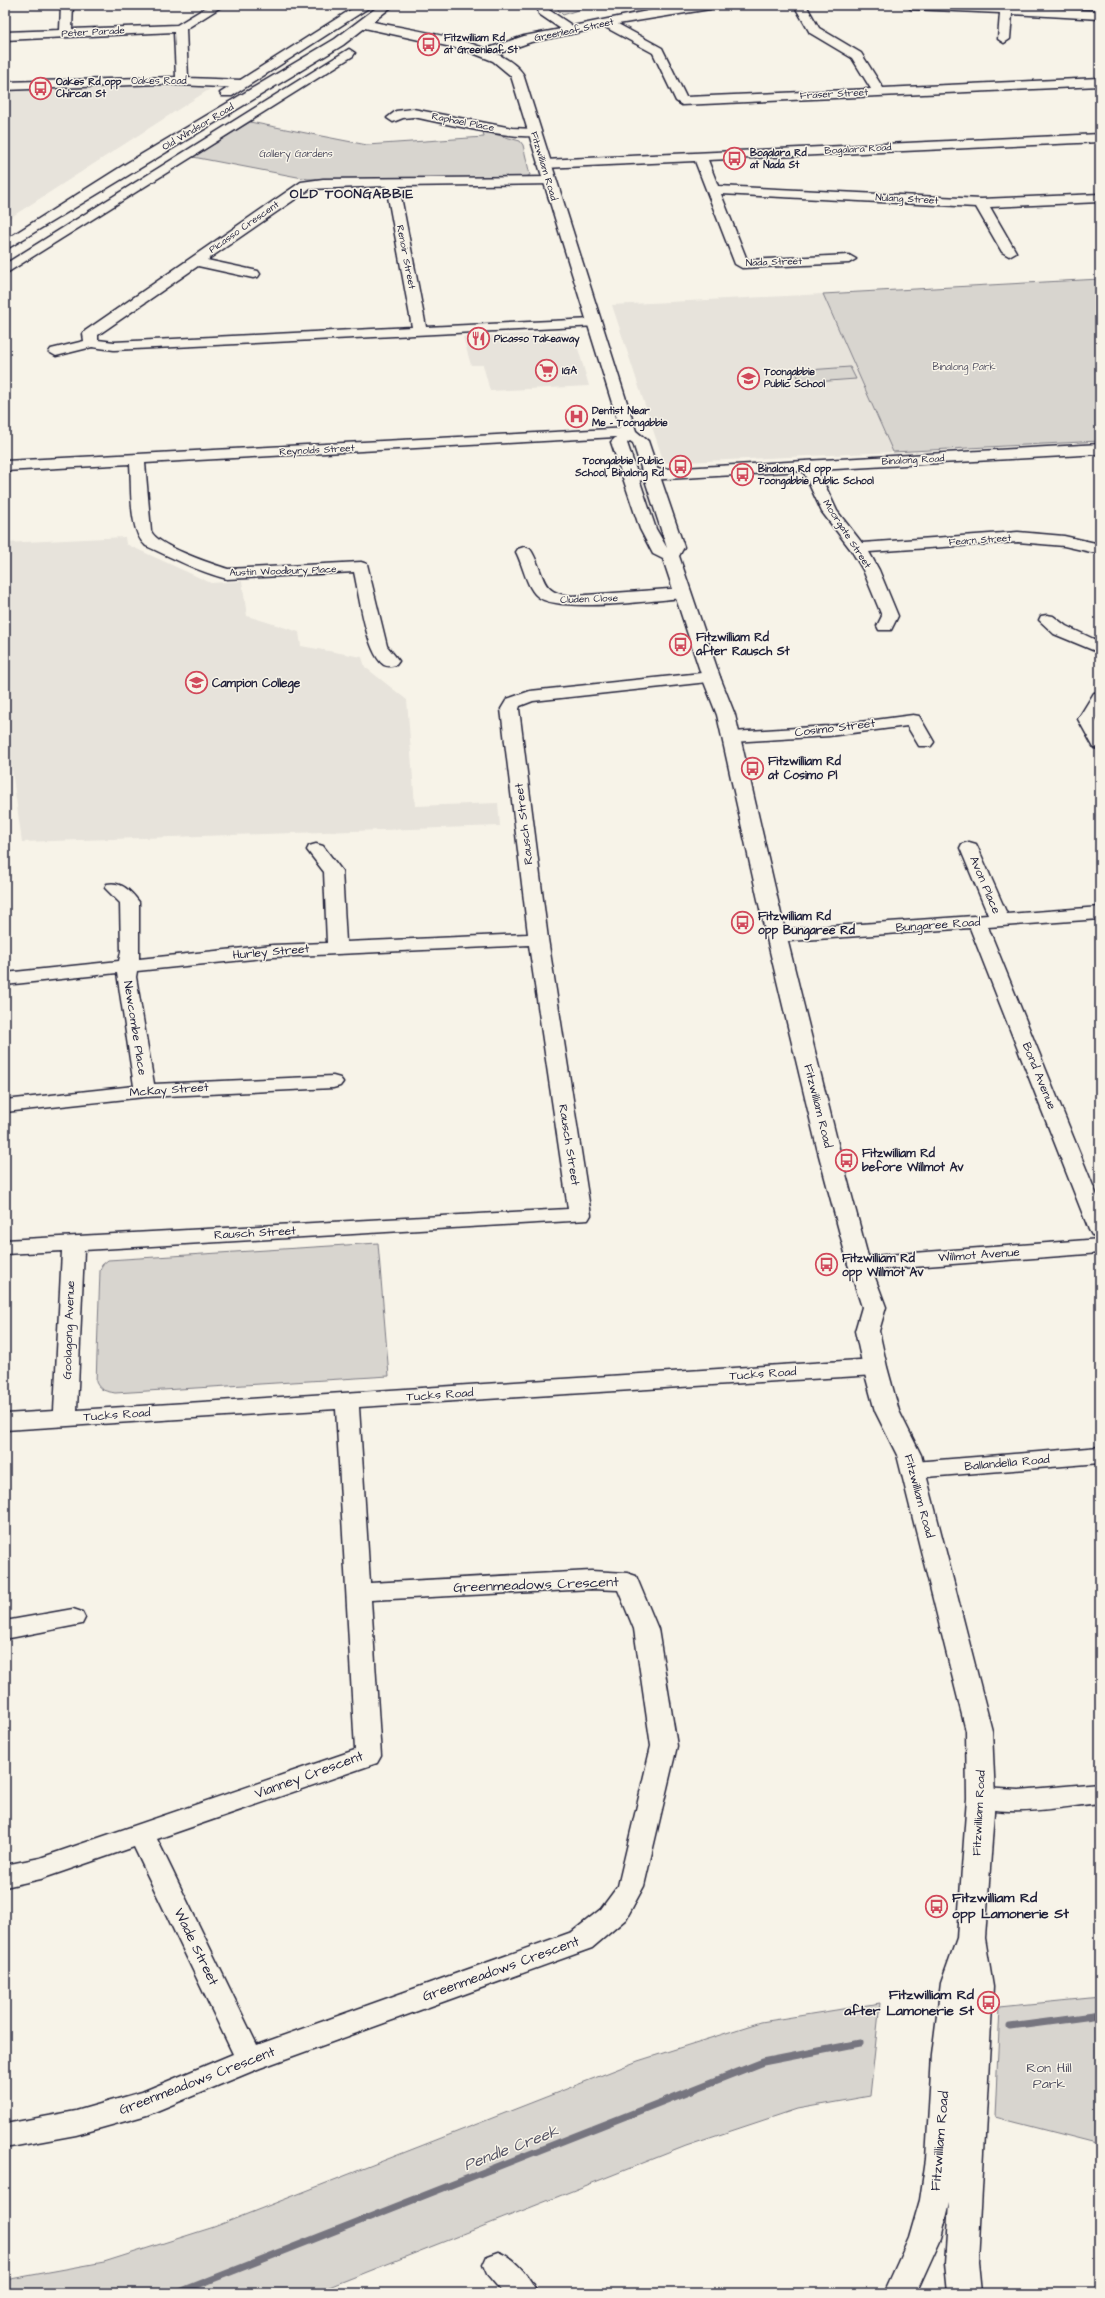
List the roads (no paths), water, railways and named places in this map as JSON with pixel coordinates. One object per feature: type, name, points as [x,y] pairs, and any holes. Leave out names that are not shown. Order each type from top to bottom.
[{"type":"main road","name":"Old Windsor Road","points":[[5,235],[240,84],[367,5]]},
{"type":"main road","name":"Old Windsor Road","points":[[5,246],[132,166],[265,88],[339,42],[388,5]]},
{"type":"main road","name":"Fitzwilliam Road","points":[[344,20],[449,42],[487,53],[506,63],[517,74],[548,181],[628,433],[640,441],[676,547],[671,556],[711,677],[726,715],[776,936],[859,1264],[874,1307],[867,1331],[875,1367],[887,1411],[910,1455],[979,1731],[981,1798],[971,1938],[978,1987],[962,2263],[964,2293]]},
{"type":"main road","name":"Oakes Road","points":[[240,84],[265,88]]},
{"type":"main road","points":[[628,433],[619,442],[648,529],[659,550],[671,556]]},
{"type":"main road","name":"Fitzwilliam Road","points":[[900,2293],[925,2238],[935,2200],[940,2159],[947,2055],[956,1983],[971,1938]]},
{"type":"street","points":[[66,33],[67,5]]},
{"type":"street","points":[[182,80],[180,28],[218,5]]},
{"type":"street","points":[[543,5],[543,11],[571,30]]},
{"type":"street","name":"Greenleaf Street","points":[[487,53],[516,42],[607,22],[678,9],[710,5]]},
{"type":"street","points":[[800,5],[814,30],[857,56],[879,92]]},
{"type":"street","points":[[911,5],[1006,10],[1050,9],[1100,15]]},
{"type":"street","points":[[1004,39],[1006,10]]},
{"type":"street","name":"Fraser Street","points":[[607,22],[658,51],[682,101],[1100,82]]},
{"type":"street","name":"Peter Parade","points":[[5,36],[180,28]]},
{"type":"street","name":"Old Windsor Road","points":[[5,270],[348,53]]},
{"type":"street","name":"Oakes Road","points":[[5,86],[182,80],[240,84]]},
{"type":"street","name":"Raphael Place","points":[[393,118],[400,114],[413,113],[512,132],[534,133]]},
{"type":"street","name":"Bogalara Road","points":[[544,164],[1100,138]]},
{"type":"street","name":"Nada Street","points":[[700,157],[742,264],[849,258]]},
{"type":"street","name":"Picasso Crescent","points":[[92,343],[90,334],[306,185],[323,183],[548,181]]},
{"type":"street","name":"Renoir Street","points":[[392,182],[420,332]]},
{"type":"street","name":"Nulang Street","points":[[714,190],[981,203],[1100,198]]},
{"type":"street","points":[[981,203],[1009,252]]},
{"type":"street","points":[[194,261],[253,274]]},
{"type":"street","points":[[56,352],[92,343],[114,346],[593,323]]},
{"type":"street","name":"Reynolds Street","points":[[5,466],[628,433]]},
{"type":"street","name":"Binalong Road","points":[[630,476],[1100,449]]},
{"type":"street","name":"Austin Woodbury Place","points":[[137,459],[143,531],[146,538],[152,543],[205,567],[227,574],[361,568],[379,647],[390,661]]},
{"type":"street","name":"Moorgate Street","points":[[808,466],[830,512],[858,548],[871,570],[890,616],[886,626]]},
{"type":"street","name":"Fearn Street","points":[[858,548],[1018,537],[1064,541],[1100,549]]},
{"type":"street","name":"Cluden Close","points":[[524,552],[531,563],[539,590],[546,597],[557,600],[572,601],[683,593]]},
{"type":"street","points":[[1048,620],[1060,630],[1100,648]]},
{"type":"street","name":"Rausch Street","points":[[5,1247],[73,1242],[580,1215],[538,939],[510,709],[513,703],[530,696],[711,677]]},
{"type":"street","points":[[1100,697],[1087,719],[1100,744]]},
{"type":"street","name":"Cosimo Street","points":[[732,737],[829,731],[912,720],[925,742]]},
{"type":"street","name":"Avon Place","points":[[969,848],[1000,921]]},
{"type":"street","points":[[316,850],[333,871],[337,947]]},
{"type":"street","name":"Newcombe Place","points":[[114,888],[129,902],[131,952],[126,977],[145,1091]]},
{"type":"street","name":"Bungaree Road","points":[[776,936],[1100,914]]},
{"type":"street","name":"Bond Avenue","points":[[977,922],[1100,1230]]},
{"type":"street","name":"Hurley Street","points":[[5,979],[128,965],[337,947],[538,939]]},
{"type":"street","name":"McKay Street","points":[[5,1106],[145,1091],[333,1082]]},
{"type":"street","name":"Goolagong Avenue","points":[[65,1418],[73,1242]]},
{"type":"street","name":"Willmot Avenue","points":[[859,1264],[1100,1246]]},
{"type":"street","name":"Tucks Road","points":[[5,1422],[875,1367]]},
{"type":"street","name":"Vianney Crescent","points":[[5,1876],[41,1868],[368,1756],[360,1592],[347,1401]]},
{"type":"street","name":"Ballandella Road","points":[[914,1470],[1100,1455]]},
{"type":"street","name":"Greenmeadows Crescent","points":[[5,2136],[76,2123],[147,2103],[250,2060],[582,1940],[609,1920],[622,1905],[631,1886],[664,1746],[646,1629],[627,1582],[591,1580],[360,1592]]},
{"type":"street","points":[[5,1630],[73,1618]]},
{"type":"street","points":[[981,1798],[1019,1800],[1100,1792]]},
{"type":"street","name":"Wade Street","points":[[141,1834],[250,2060]]},
{"type":"street","points":[[498,2265],[522,2293]]},
{"type":"waterway","name":"Pendle Creek","points":[[1010,2027],[1100,2015]]},
{"type":"waterway","name":"Pendle Creek","points":[[177,2293],[763,2062],[860,2043]]},
{"type":"place","name":"Fitzwilliam Rd at Greenleaf St","points":[[429,44]]},
{"type":"place","name":"Oakes Rd opp Chircan St","points":[[40,88]]},
{"type":"place","name":"Bogalara Rd at Nada St","points":[[734,159]]},
{"type":"place","name":"Picasso Takeaway","points":[[479,339]]},
{"type":"place","name":"IGA","points":[[546,371]]},
{"type":"place","name":"Toongabbie Public School","points":[[749,378]]},
{"type":"place","name":"Dentist Near Me - Toongabbie","points":[[576,417]]},
{"type":"place","name":"Toongabbie Public School, Binalong Rd","points":[[680,467]]},
{"type":"place","name":"Binalong Rd opp Toongabbie Public School","points":[[742,475]]},
{"type":"place","name":"Fitzwilliam Rd after Rausch St","points":[[681,644]]},
{"type":"place","name":"Campion College","points":[[196,683]]},
{"type":"place","name":"Fitzwilliam Rd at Cosimo Pl","points":[[752,768]]},
{"type":"place","name":"Fitzwilliam Rd opp Bungaree Rd","points":[[743,923]]},
{"type":"place","name":"Fitzwilliam Rd before Willmot Av","points":[[847,1160]]},
{"type":"place","name":"Fitzwilliam Rd opp Willmot Av","points":[[826,1265]]},
{"type":"place","name":"Fitzwilliam Rd opp Lamonerie St","points":[[937,1906]]},
{"type":"place","name":"Fitzwilliam Rd after Lamonerie St","points":[[989,2003]]},
{"type":"district","name":"OLD TOONGABBIE","points":[[352,194]]},
{"type":"park label","name":"Gallery Gardens","points":[[296,154]]},
{"type":"park label","name":"Binalong Park","points":[[964,367]]},
{"type":"park label","name":"Ron Hill Park","points":[[1049,2076]]}]
